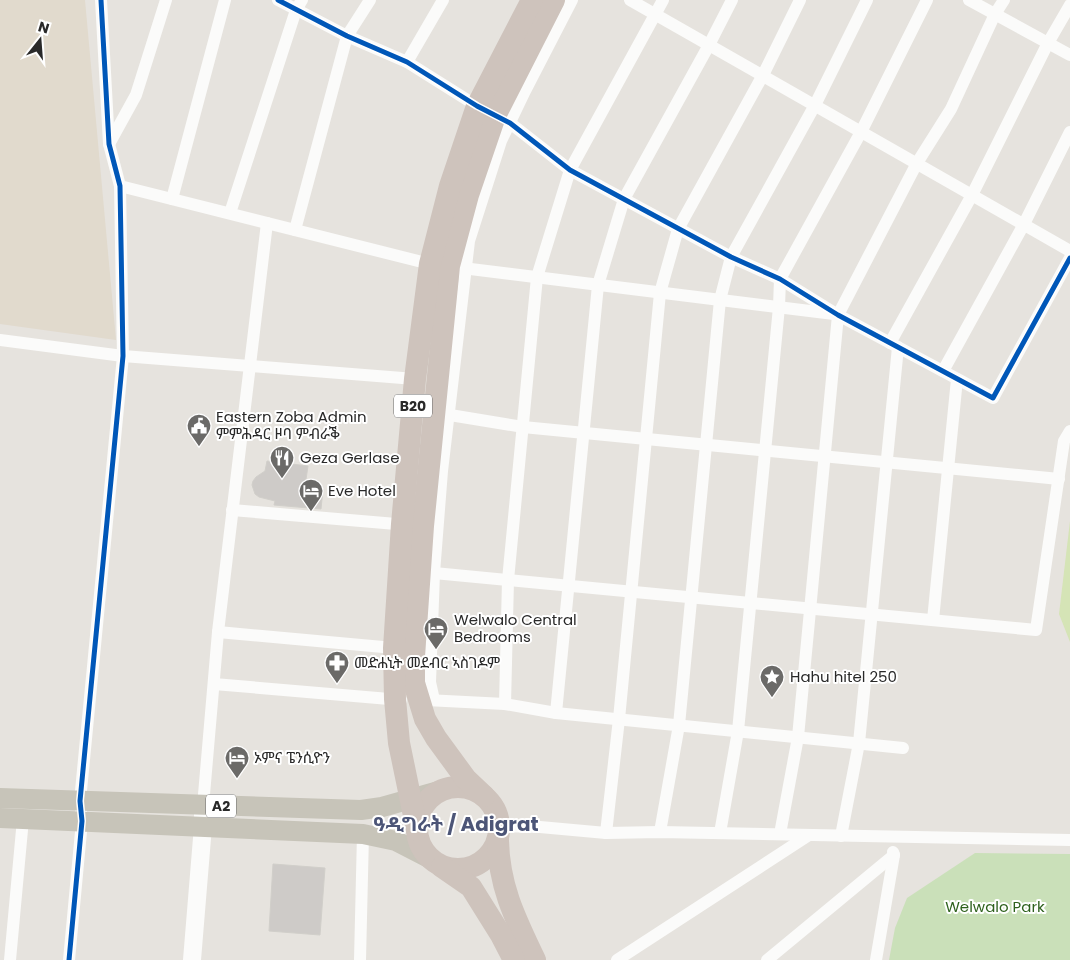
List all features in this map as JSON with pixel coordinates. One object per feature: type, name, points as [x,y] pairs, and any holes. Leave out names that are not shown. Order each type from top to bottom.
[{"type":"highway","name":"B20","points":[[494,115],[532,0]]},
{"type":"highway","name":"B20","points":[[417,830],[399,743],[395,700],[394,648],[448,266],[450,186],[494,115],[554,0]]},
{"type":"highway","name":"B20","points":[[448,266],[415,379],[412,525],[414,683],[426,700],[425,719],[436,738],[466,779],[484,796]]},
{"type":"highway","name":"A2","points":[[439,791],[454,787],[464,787],[473,789],[484,796]]},
{"type":"highway","points":[[417,830],[422,807],[439,791]]},
{"type":"highway","points":[[484,796],[495,809],[499,833],[498,862],[501,877],[516,920],[535,960]]},
{"type":"highway","name":"A2","points":[[417,830],[421,845],[433,861],[471,887],[514,960]]},
{"type":"highway","name":"A2","points":[[433,861],[451,869],[473,867],[490,854],[499,833]]},
{"type":"main road","name":"A2","points":[[0,818],[23,819],[81,811],[203,806],[361,810],[382,807],[439,791]]},
{"type":"main road","name":"A2","points":[[0,798],[81,811],[203,826],[363,834],[396,841],[433,861]]},
{"type":"street","points":[[69,960],[123,356],[120,186],[109,144],[101,0]]},
{"type":"street","points":[[109,144],[136,95],[166,0]]},
{"type":"street","points":[[172,199],[225,0]]},
{"type":"street","points":[[278,0],[299,5],[347,36],[407,62],[494,115],[570,170],[731,257],[780,279],[838,315],[993,398],[1070,258]]},
{"type":"street","points":[[295,230],[347,36],[370,0]]},
{"type":"street","points":[[407,62],[443,0]]},
{"type":"street","points":[[494,115],[524,91],[572,0]]},
{"type":"street","points":[[630,0],[1070,251]]},
{"type":"street","points":[[505,704],[508,580],[537,277],[570,170],[663,0]]},
{"type":"street","points":[[556,713],[598,285],[624,199],[732,0]]},
{"type":"street","points":[[606,833],[660,292],[678,229],[763,75],[800,0]]},
{"type":"street","points":[[660,832],[679,725],[720,300],[731,257],[815,105],[867,0]]},
{"type":"street","points":[[720,833],[738,731],[779,308],[780,279],[861,132],[927,0]]},
{"type":"street","points":[[969,0],[1070,55]]},
{"type":"street","points":[[780,834],[798,737],[838,315],[917,163],[951,109],[995,14],[1004,0]]},
{"type":"street","points":[[230,213],[299,5]]},
{"type":"street","points":[[842,836],[859,743],[886,464],[894,345],[1048,43],[1070,5]]},
{"type":"street","points":[[426,700],[430,682],[434,573],[442,471],[450,415],[448,266],[470,241],[501,141],[494,115]]},
{"type":"street","points":[[943,371],[1024,224],[1070,132]]},
{"type":"street","points":[[120,186],[448,266],[838,315]]},
{"type":"street","points":[[192,960],[218,632],[267,223]]},
{"type":"street","points":[[0,340],[123,356],[415,379]]},
{"type":"street","points":[[932,620],[956,379]]},
{"type":"street","points":[[450,415],[522,427],[886,464],[1059,479]]},
{"type":"street","points":[[434,573],[1036,630],[1064,442],[1070,431]]},
{"type":"street","points":[[232,510],[412,525]]},
{"type":"street","points":[[218,632],[394,648]]},
{"type":"street","points":[[214,684],[395,700],[505,704],[556,713],[903,748]]},
{"type":"street","points":[[10,960],[23,819]]},
{"type":"street","points":[[499,833],[540,827],[606,833],[660,832],[1070,840]]},
{"type":"street","points":[[360,960],[363,834]]},
{"type":"street","points":[[617,960],[809,835]]},
{"type":"street","points":[[874,958],[894,855],[888,836]]},
{"type":"street","points":[[766,960],[894,855]]},
{"type":"shaded area","points":[[0,0],[85,0],[116,340],[0,324]]},
{"type":"green space","points":[[1070,521],[1070,642],[1059,614]]},
{"type":"green space","name":"Welwalo Park","points":[[975,853],[1070,854],[1070,960],[889,960],[895,928],[907,898]]},
{"type":"building","points":[[267,461],[308,466],[305,486],[323,489],[321,509],[274,505],[275,501],[259,497],[255,494],[252,485],[253,481],[265,471]]},
{"type":"building","points":[[273,864],[325,868],[320,935],[269,931]]},
{"type":"cycle path","points":[[69,960],[82,821],[80,801],[123,356],[120,186],[109,144],[101,0]]},
{"type":"cycle path","points":[[278,0],[347,36],[407,62],[477,106],[510,123],[570,170],[731,257],[780,279],[838,315],[993,398],[1070,258]]},
{"type":"place","name":"Eastern Zoba Admin ምምሕዳር ዞባ ምብራቕ","points":[[199,447]]},
{"type":"place","name":"Geza Gerlase","points":[[282,479]]},
{"type":"place","name":"Eve Hotel","points":[[311,512]]},
{"type":"place","name":"Welwalo Central Bedrooms","points":[[436,650]]},
{"type":"place","name":"መድሐኒት መደብር ኣስገዶም","points":[[337,684]]},
{"type":"place","name":"Hahu hitel 250","points":[[772,698]]},
{"type":"place","name":"ኦምና ፔንሲዮን","points":[[237,779]]},
{"type":"district","name":"ዓዲግራት / Adigrat","points":[[456,824]]}]
